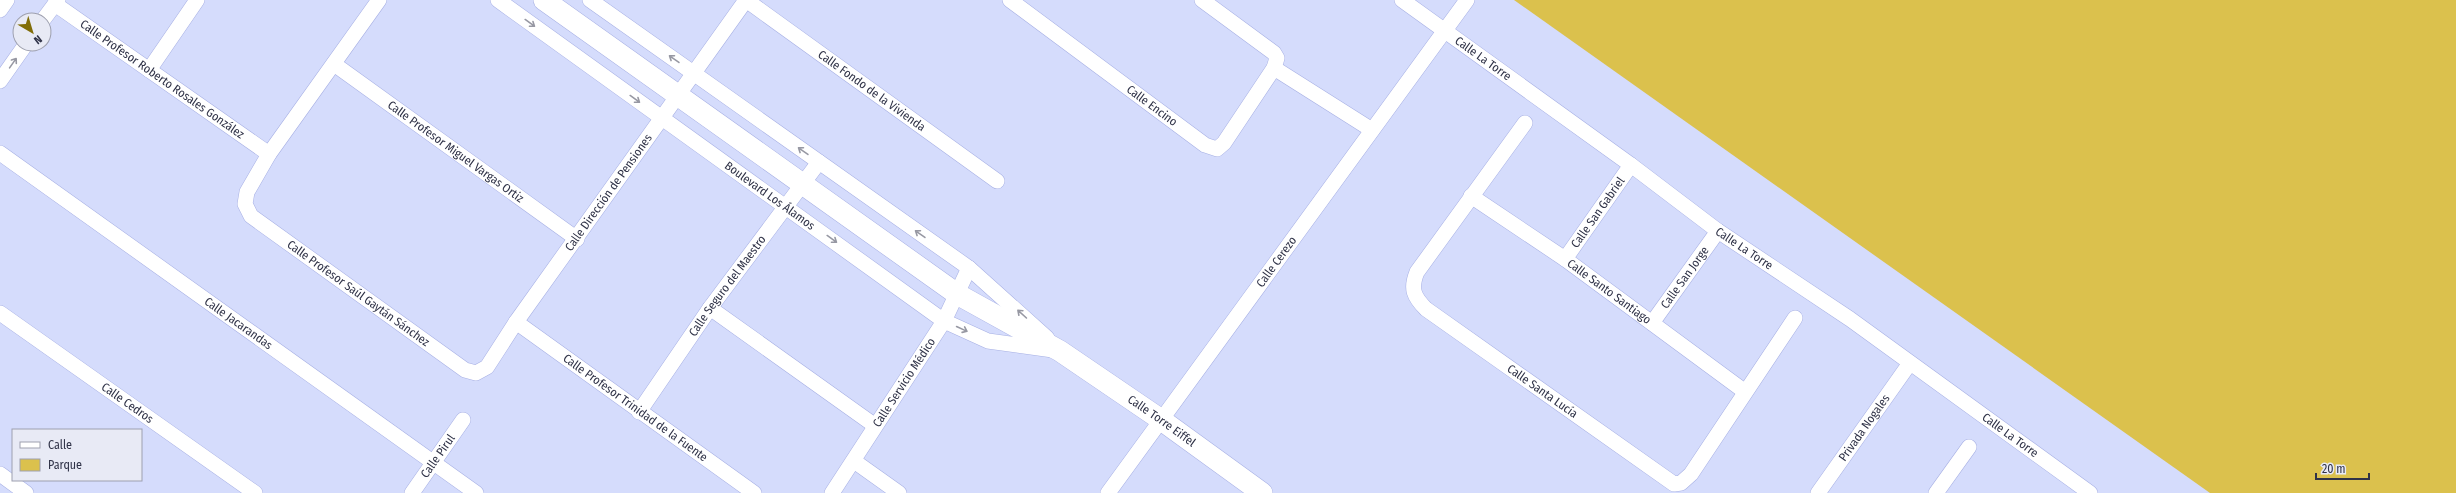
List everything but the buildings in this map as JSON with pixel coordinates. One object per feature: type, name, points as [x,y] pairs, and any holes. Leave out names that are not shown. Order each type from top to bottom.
[{"type":"street","points":[[0,10],[7,0]]},
{"type":"street","points":[[149,70],[197,0]]},
{"type":"street","points":[[269,154],[379,0]]},
{"type":"street","name":"Boulevard Los Álamos","points":[[498,0],[944,321],[988,341],[1014,346],[1060,351]]},
{"type":"street","points":[[544,0],[678,96],[804,183],[957,294],[1060,351]]},
{"type":"street","points":[[590,0],[969,268],[1060,351]]},
{"type":"street","name":"Calle Dirección de Pensiones","points":[[465,370],[476,373],[487,367],[516,322],[577,239],[746,0]]},
{"type":"street","name":"Calle Fondo de la Vivienda","points":[[746,0],[997,181]]},
{"type":"street","name":"Calle Encino","points":[[1010,0],[1211,148],[1221,147],[1274,68]]},
{"type":"street","points":[[1202,0],[1276,54],[1277,60],[1274,68],[1372,130]]},
{"type":"street","name":"Calle La Torre","points":[[1402,0],[1631,165],[1718,231],[1850,319],[2080,490]]},
{"type":"street","name":"Calle Cerezo","points":[[1108,493],[1160,419],[1297,236],[1467,0]]},
{"type":"street","points":[[49,12],[56,2]]},
{"type":"street","name":"Calle Profesor Roberto Rosales González","points":[[56,2],[149,70],[269,154]]},
{"type":"street","points":[[0,81],[20,52]]},
{"type":"street","name":"Calle Profesor Miguel Vargas Ortiz","points":[[334,64],[577,239]]},
{"type":"street","name":"Calle Santa Lucía","points":[[1525,123],[1417,272],[1412,288],[1417,300],[1439,318],[1674,484],[1681,483],[1691,474],[1744,391],[1795,318]]},
{"type":"street","name":"Calle Jacarandas","points":[[0,153],[476,493]]},
{"type":"street","name":"Calle Profesor Saúl Gaytán Sánchez","points":[[269,154],[247,192],[245,204],[251,216],[465,370]]},
{"type":"street","name":"Calle Seguro del Maestro","points":[[639,412],[710,308],[819,162]]},
{"type":"street","name":"Calle San Gabriel","points":[[1565,259],[1631,165]]},
{"type":"street","name":"Calle Santo Santiago","points":[[1471,196],[1565,259],[1744,391]]},
{"type":"street","name":"Calle San Jorge","points":[[1652,323],[1718,231]]},
{"type":"street","name":"Calle Servicio Médico","points":[[832,493],[854,461],[874,425],[944,321],[969,268]]},
{"type":"street","points":[[710,308],[874,425]]},
{"type":"street","name":"Calle Cedros","points":[[0,312],[255,493]]},
{"type":"street","name":"Calle Profesor Trinidad de la Fuente","points":[[516,322],[639,412],[754,493]]},
{"type":"street","name":"Calle Torre Eiffel","points":[[1060,351],[1160,419],[1262,493]]},
{"type":"street","name":"Privada Nogales","points":[[1818,493],[1910,363]]},
{"type":"street","name":"Calle Pirul","points":[[412,493],[464,420]]},
{"type":"street","points":[[1936,493],[1969,447]]},
{"type":"street","points":[[854,461],[899,493]]},
{"type":"street","points":[[0,474],[26,493]]},
{"type":"green space","points":[[1514,0],[2456,0],[2456,493],[2210,493]]}]
